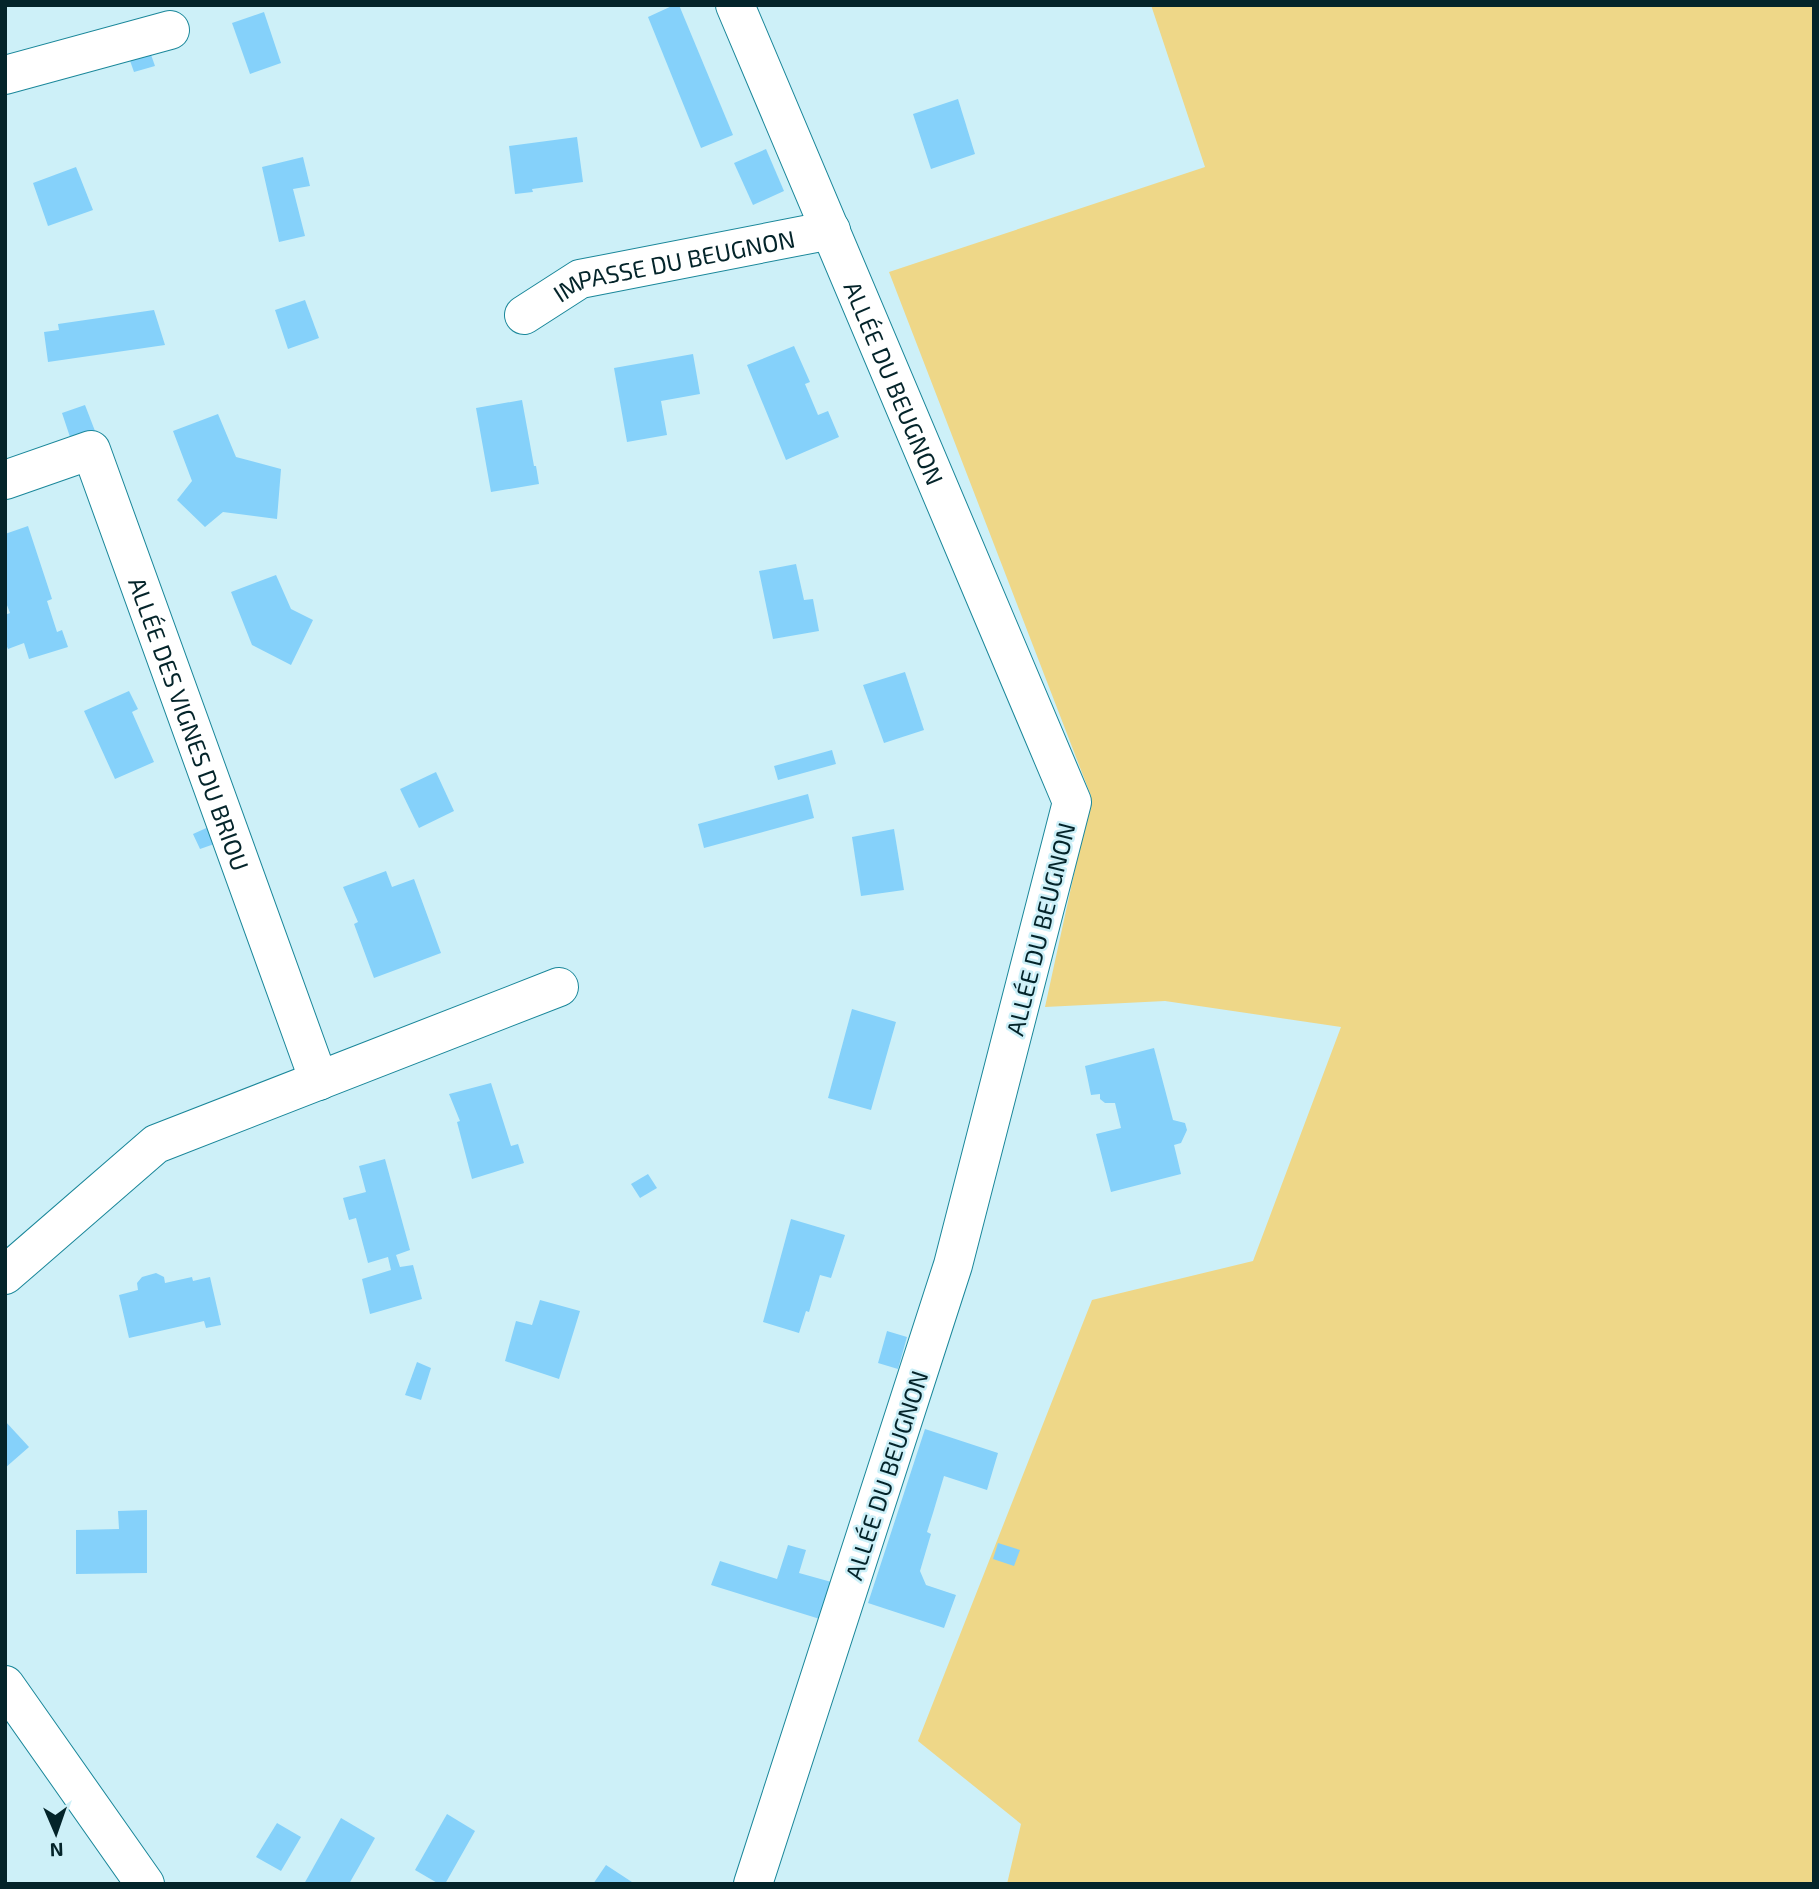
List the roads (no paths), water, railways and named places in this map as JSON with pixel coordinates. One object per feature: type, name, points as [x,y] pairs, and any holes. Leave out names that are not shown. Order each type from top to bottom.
[{"type":"street","name":"ALLÉE DU BEUGNON","points":[[735,5],[1072,802],[953,1265],[753,1884]]},
{"type":"street","points":[[5,75],[170,30]]},
{"type":"street","name":"IMPASSE DU BEUGNON","points":[[524,315],[580,279],[831,230]]},
{"type":"street","name":"ALLÉE DES VIGNES DU BRIOU","points":[[5,480],[91,450],[319,1081]]},
{"type":"street","points":[[5,1275],[156,1144],[559,988]]},
{"type":"street","points":[[5,1685],[145,1884]]}]
